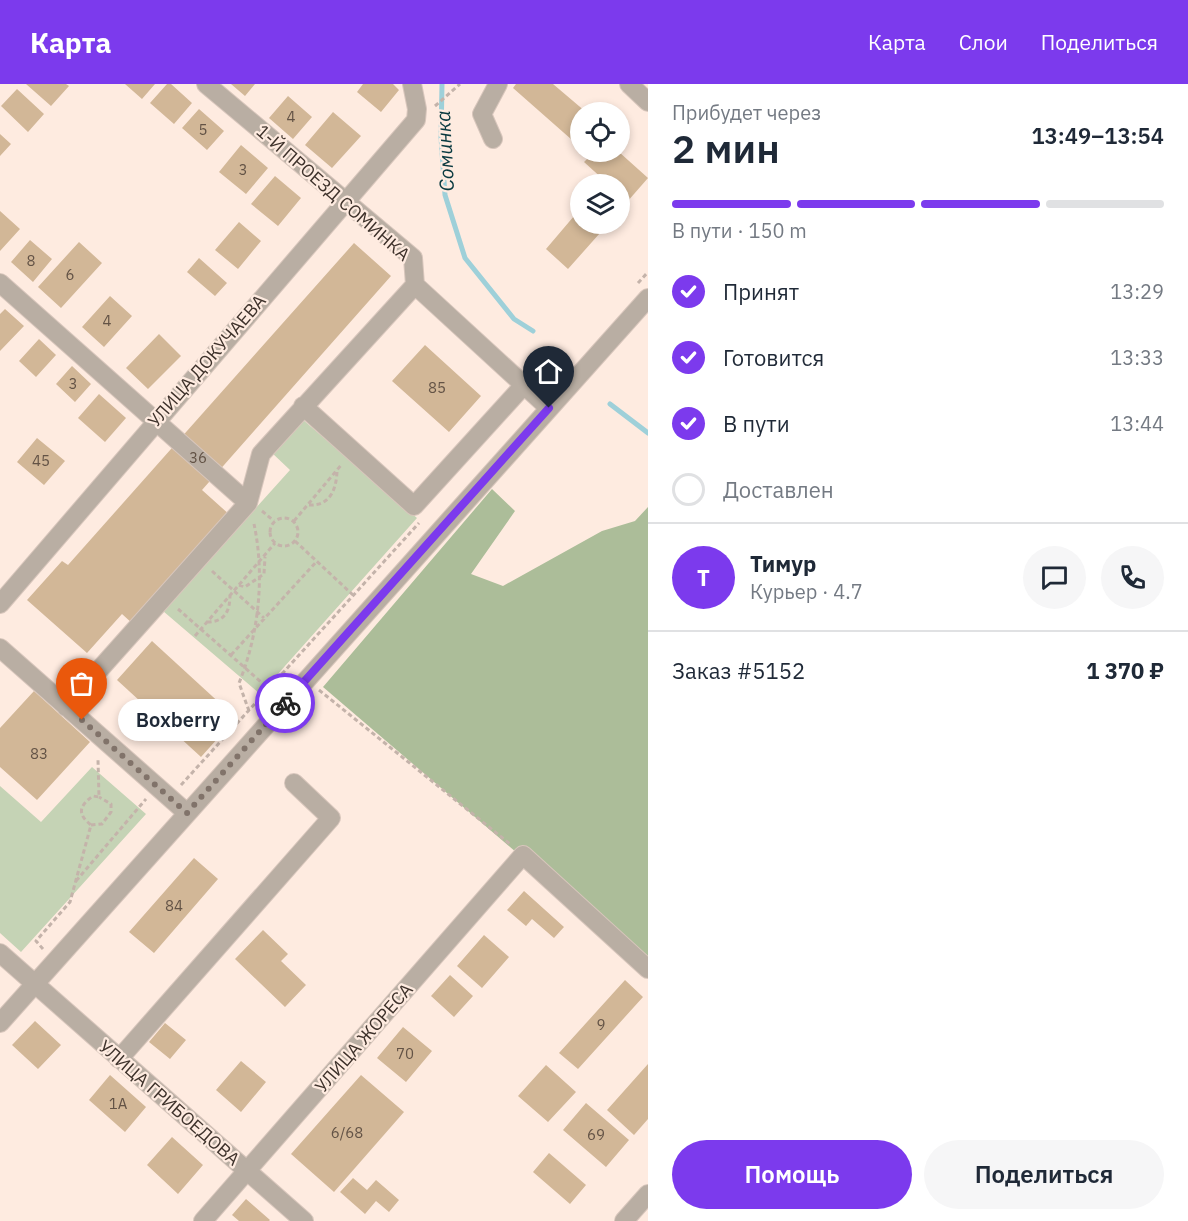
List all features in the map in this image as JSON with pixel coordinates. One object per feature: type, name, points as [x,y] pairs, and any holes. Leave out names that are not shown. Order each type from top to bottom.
[{"type":"street","name":"1-Й ПРОЕЗД СОМИНКА","points":[[206,84],[413,258],[415,285],[549,408]]},
{"type":"street","name":"УЛИЦА ДОКУЧАЕВА","points":[[0,604],[416,120],[417,109],[412,84]]},
{"type":"street","points":[[493,139],[482,114],[498,84]]},
{"type":"street","points":[[629,84],[648,102]]},
{"type":"street","points":[[0,283],[156,420],[251,512]]},
{"type":"street","points":[[66,707],[199,559],[251,512],[261,454],[415,285]]},
{"type":"street","points":[[0,1023],[549,408],[640,294]]},
{"type":"street","points":[[303,406],[414,506],[524,385]]},
{"type":"street","points":[[0,648],[187,813]]},
{"type":"street","points":[[119,1059],[331,818],[294,783]]},
{"type":"street","points":[[523,855],[648,969]]},
{"type":"street","name":"УЛИЦА ЖОРЕСА","points":[[203,1221],[523,855]]},
{"type":"street","name":"УЛИЦА ГРИБОЕДОВА","points":[[0,953],[304,1221]]},
{"type":"street","points":[[624,1221],[648,1194]]},
{"type":"path","points":[[452,94],[460,84]]},
{"type":"path","points":[[640,294],[648,272]]},
{"type":"path","points":[[294,521],[353,451]]},
{"type":"path","points":[[308,505],[329,499],[334,491],[337,470]]},
{"type":"path","points":[[249,711],[239,683],[246,668],[257,612],[261,560],[251,512]]},
{"type":"path","points":[[284,518],[294,521],[298,531],[295,541],[288,546],[275,543],[270,535],[274,521],[284,518]]},
{"type":"path","points":[[177,790],[423,520]]},
{"type":"path","points":[[295,541],[353,596]]},
{"type":"path","points":[[195,636],[275,543]]},
{"type":"path","points":[[238,585],[246,587],[264,574],[265,555]]},
{"type":"path","points":[[199,559],[232,592],[264,618]]},
{"type":"path","points":[[230,655],[317,561]]},
{"type":"path","points":[[207,622],[218,622],[223,618],[230,606],[232,592]]},
{"type":"path","points":[[165,598],[269,689]]},
{"type":"path","points":[[306,679],[523,855]]},
{"type":"path","points":[[98,750],[99,796]]},
{"type":"path","points":[[93,796],[99,796],[111,804],[111,812],[102,824],[91,825],[82,818],[80,810],[84,802],[93,796]]},
{"type":"path","points":[[75,882],[148,796]]},
{"type":"path","points":[[56,962],[36,941],[70,902],[91,825]]},
{"type":"green space","points":[[302,419],[417,518],[260,694],[163,611],[290,470],[271,452]]},
{"type":"green space","points":[[492,489],[515,511],[471,574],[503,586],[602,531],[635,521],[648,507],[648,965],[323,687]]},
{"type":"green space","points":[[92,767],[146,814],[21,952],[0,933],[0,786],[41,822]]},
{"type":"building","points":[[26,84],[66,84],[69,86],[51,106]]},
{"type":"building","points":[[125,84],[155,84],[142,99]]},
{"type":"building","points":[[167,84],[171,84],[192,103],[174,124],[150,103]]},
{"type":"building","points":[[231,84],[255,84],[245,96]]},
{"type":"building","points":[[363,84],[393,84],[399,90],[381,112],[357,92]]},
{"type":"building","points":[[516,84],[553,84],[574,102],[570,102],[570,138],[513,88]]},
{"type":"building","points":[[17,89],[44,114],[28,132],[1,106]]},
{"type":"building","points":[[288,96],[312,117],[293,139],[269,118]]},
{"type":"building","points":[[199,109],[224,131],[207,150],[182,128]]},
{"type":"building","points":[[333,112],[361,136],[332,168],[305,145]]},
{"type":"building","points":[[0,134],[11,144],[0,156]]},
{"type":"building","points":[[241,145],[268,168],[246,194],[219,172]]},
{"type":"building","points":[[584,162],[630,162],[648,178],[630,199],[630,174],[597,174]]},
{"type":"building","points":[[275,176],[301,198],[278,226],[251,204]]},
{"type":"building","points":[[0,211],[20,229],[0,251]]},
{"type":"building","points":[[570,221],[570,234],[599,234],[568,269],[546,249]]},
{"type":"building","points":[[239,222],[261,241],[238,269],[215,250]]},
{"type":"building","points":[[30,240],[52,259],[33,282],[11,262]]},
{"type":"building","points":[[79,242],[102,263],[61,308],[38,287]]},
{"type":"building","points":[[354,243],[391,276],[202,490],[231,516],[133,624],[122,614],[87,653],[27,600],[62,561],[68,565]]},
{"type":"building","points":[[199,258],[227,283],[215,296],[187,272]]},
{"type":"building","points":[[110,296],[132,316],[104,347],[82,327]]},
{"type":"building","points":[[5,309],[24,326],[0,351],[0,314]]},
{"type":"building","points":[[159,334],[181,356],[148,389],[126,368]]},
{"type":"building","points":[[39,339],[56,355],[36,377],[19,361]]},
{"type":"building","points":[[425,345],[481,396],[449,432],[392,381]]},
{"type":"building","points":[[72,366],[91,384],[75,402],[56,384]]},
{"type":"building","points":[[99,394],[126,418],[105,442],[78,418]]},
{"type":"building","points":[[37,438],[65,461],[44,485],[17,462]]},
{"type":"building","points":[[152,641],[236,718],[201,757],[117,680]]},
{"type":"building","points":[[34,691],[90,742],[37,800],[0,767],[0,728]]},
{"type":"building","points":[[194,858],[218,879],[154,953],[129,932]]},
{"type":"building","points":[[524,891],[564,927],[554,938],[532,919],[526,926],[507,910]]},
{"type":"building","points":[[263,930],[288,954],[281,961],[306,985],[285,1007],[235,959]]},
{"type":"building","points":[[484,935],[509,957],[482,988],[457,966]]},
{"type":"building","points":[[450,975],[473,996],[454,1017],[431,996]]},
{"type":"building","points":[[625,980],[643,997],[578,1069],[559,1053]]},
{"type":"building","points":[[35,1021],[61,1045],[38,1069],[12,1045]]},
{"type":"building","points":[[165,1023],[186,1040],[170,1059],[149,1042]]},
{"type":"building","points":[[403,1027],[432,1051],[406,1082],[377,1058]]},
{"type":"building","points":[[241,1061],[266,1082],[241,1112],[216,1090]]},
{"type":"building","points":[[648,1064],[648,1119],[634,1135],[607,1110]]},
{"type":"building","points":[[546,1065],[576,1092],[548,1122],[518,1096]]},
{"type":"building","points":[[110,1075],[146,1107],[125,1132],[89,1100]]},
{"type":"building","points":[[361,1075],[404,1112],[334,1192],[291,1154]]},
{"type":"building","points":[[586,1103],[629,1140],[606,1167],[563,1130]]},
{"type":"building","points":[[172,1137],[203,1165],[178,1194],[147,1165]]},
{"type":"building","points":[[549,1153],[586,1185],[570,1204],[533,1172]]},
{"type":"building","points":[[353,1178],[367,1190],[376,1180],[399,1200],[389,1212],[376,1201],[365,1214],[340,1192]]},
{"type":"building","points":[[246,1199],[270,1220],[239,1221],[232,1215]]},
{"type":"waterway","name":"Соминка","points":[[442,84],[441,137],[445,195],[465,258],[514,319],[533,331]]},
{"type":"waterway","name":"Соминка","points":[[610,404],[648,433]]},
{"type":"way so far","points":[[82,720],[187,813],[285,703]]},
{"type":"place","name":"Boxberry","points":[[82,720]]},
{"type":"route","points":[[285,703],[549,408]]}]
